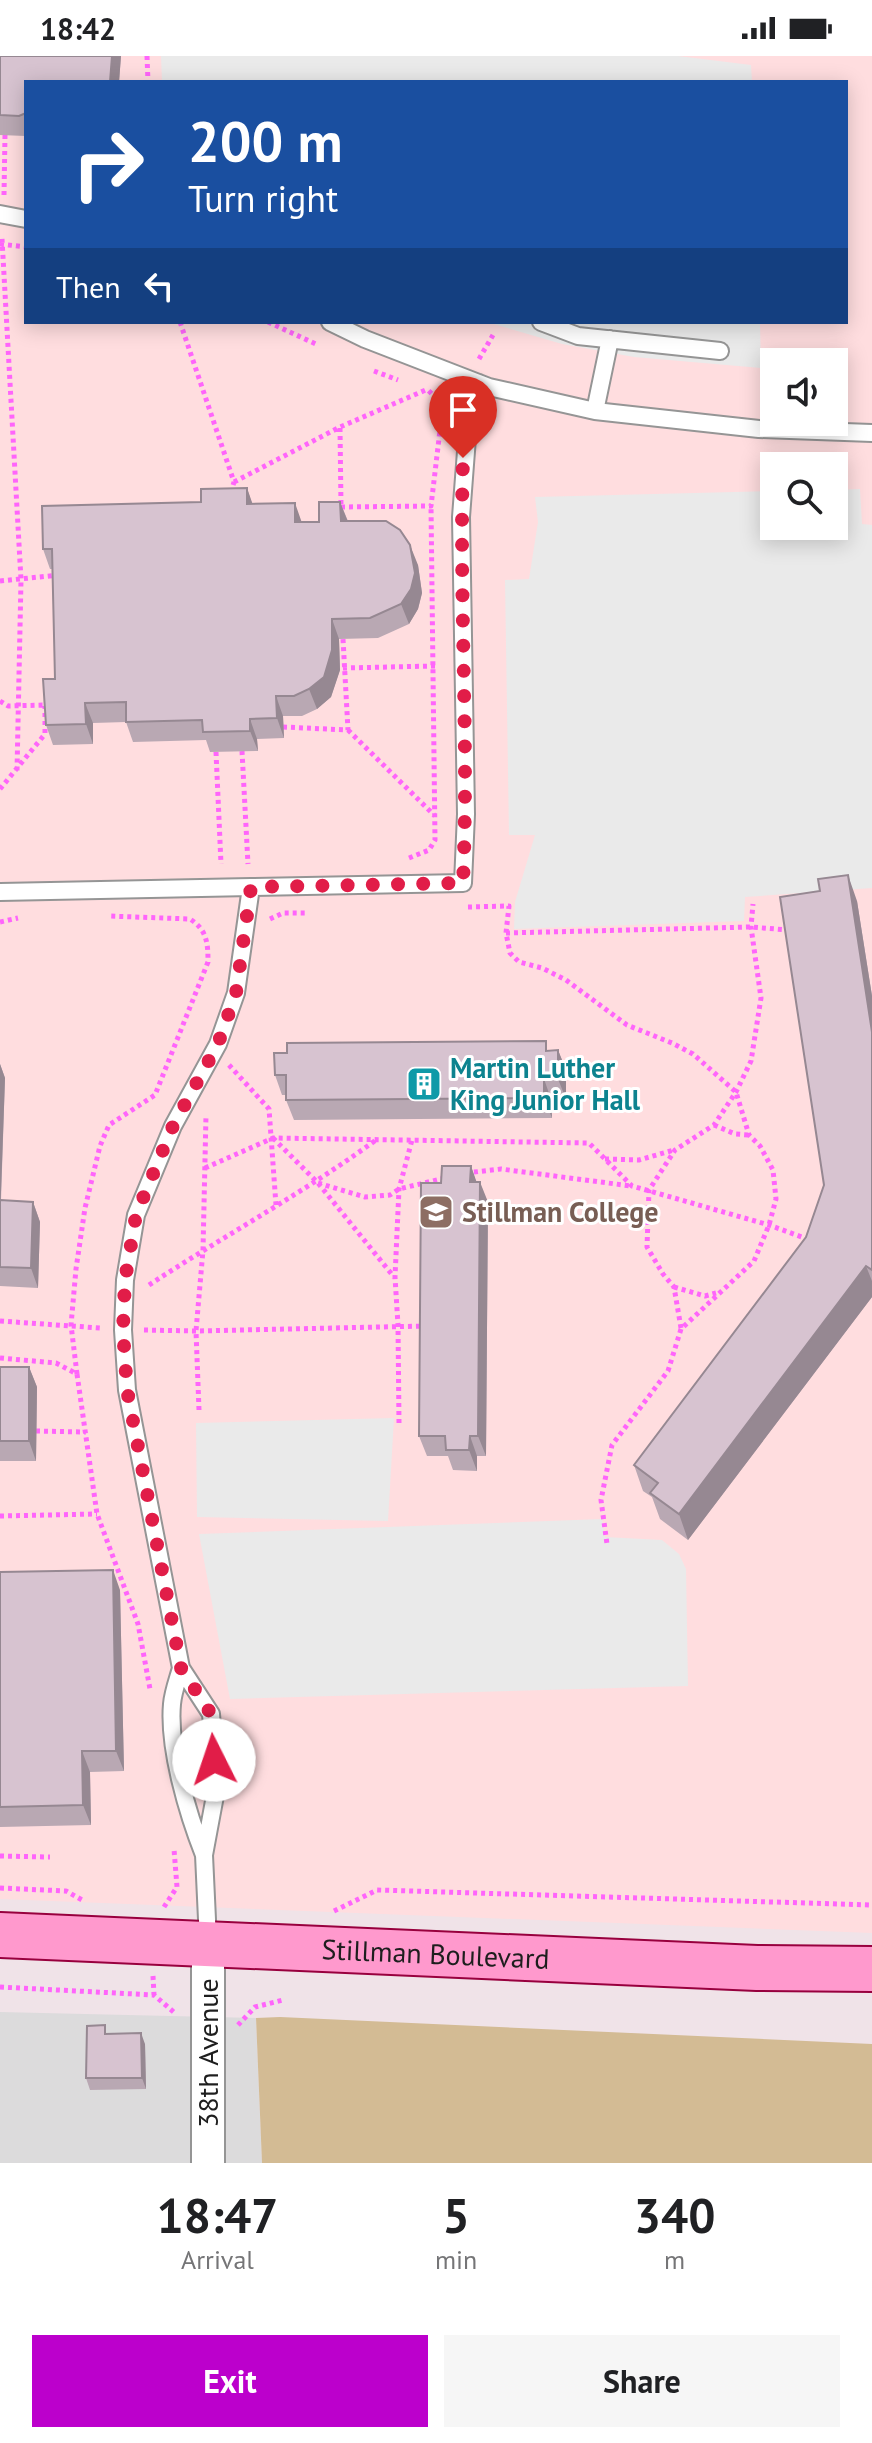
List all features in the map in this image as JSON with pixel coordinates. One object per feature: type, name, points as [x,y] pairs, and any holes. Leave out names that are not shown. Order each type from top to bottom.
[{"type":"main road","name":"Stillman Boulevard","points":[[0,1935],[208,1928],[757,1968],[872,1969]]},
{"type":"street","name":"38th Avenue","points":[[208,1928],[208,2163]]},
{"type":"lane","points":[[2,207],[24,218]]},
{"type":"lane","points":[[334,324],[479,383],[595,411],[759,429],[872,433]]},
{"type":"lane","points":[[546,324],[578,336],[720,351]]},
{"type":"lane","points":[[595,411],[610,339]]},
{"type":"lane","points":[[0,892],[463,883],[466,814],[461,517],[468,425],[479,383]]},
{"type":"lane","points":[[208,1928],[204,1855],[217,1785],[211,1714],[181,1668],[127,1390],[123,1330],[125,1280],[136,1215],[173,1126],[218,1044],[236,993],[251,887]]},
{"type":"lane","points":[[181,1668],[172,1705],[174,1743],[189,1817],[204,1855]]},
{"type":"path","points":[[147,56],[148,80]]},
{"type":"path","points":[[2,207],[5,135]]},
{"type":"path","points":[[17,771],[21,580],[1,242],[24,247]]},
{"type":"path","points":[[181,324],[234,482],[230,495]]},
{"type":"path","points":[[272,324],[330,350]]},
{"type":"path","points":[[477,363],[493,335]]},
{"type":"path","points":[[372,370],[400,380]]},
{"type":"path","points":[[395,859],[409,858],[429,850],[435,840],[431,506],[443,405],[430,387],[414,385]]},
{"type":"path","points":[[234,482],[340,427],[430,387]]},
{"type":"path","points":[[339,514],[340,427]]},
{"type":"path","points":[[341,507],[431,506]]},
{"type":"path","points":[[0,581],[59,575]]},
{"type":"path","points":[[343,639],[348,730],[435,816]]},
{"type":"path","points":[[343,668],[435,666]]},
{"type":"path","points":[[0,701],[8,706],[48,702],[45,734],[0,789]]},
{"type":"path","points":[[283,727],[348,730]]},
{"type":"path","points":[[242,751],[248,864]]},
{"type":"path","points":[[216,752],[221,864]]},
{"type":"path","points":[[206,866],[263,863]]},
{"type":"path","points":[[605,1159],[639,1160],[675,1150],[714,1125],[736,1092],[751,1061],[761,998],[751,927],[753,904]]},
{"type":"path","points":[[463,907],[509,906],[506,933],[510,953],[519,962],[542,968],[566,980],[627,1025],[693,1054],[736,1092],[749,1135],[760,1146],[773,1170],[776,1199],[754,1261],[681,1329]]},
{"type":"path","points":[[266,923],[272,916],[283,913],[313,912]]},
{"type":"path","points":[[0,922],[28,916]]},
{"type":"path","points":[[100,916],[190,916],[208,941],[208,962],[155,1095],[109,1125],[100,1146],[85,1208],[71,1325],[97,1514],[138,1624],[152,1701]]},
{"type":"path","points":[[506,933],[751,927],[790,930]]},
{"type":"path","points":[[222,1057],[269,1109],[276,1205]]},
{"type":"path","points":[[199,1410],[196,1331],[203,1250],[207,1108]]},
{"type":"path","points":[[714,1125],[735,1134],[749,1135]]},
{"type":"path","points":[[273,1138],[318,1183],[395,1277]]},
{"type":"path","points":[[205,1168],[273,1138],[589,1143],[632,1186]]},
{"type":"path","points":[[125,1301],[276,1205],[318,1183],[377,1140]]},
{"type":"path","points":[[399,1423],[395,1277],[399,1189],[412,1140]]},
{"type":"path","points":[[607,1544],[601,1500],[612,1445],[668,1371],[681,1329],[674,1287],[647,1247],[649,1190],[675,1150]]},
{"type":"path","points":[[318,1183],[365,1197],[390,1195],[399,1189],[479,1170],[501,1169],[649,1190],[769,1225],[822,1245]]},
{"type":"path","points":[[674,1287],[705,1296],[717,1293]]},
{"type":"path","points":[[0,1321],[101,1328]]},
{"type":"path","points":[[137,1330],[427,1326]]},
{"type":"path","points":[[0,1358],[56,1363],[77,1374]]},
{"type":"path","points":[[36,1431],[86,1432]]},
{"type":"path","points":[[0,1516],[97,1514]]},
{"type":"path","points":[[174,1836],[177,1887],[161,1911],[208,1928]]},
{"type":"path","points":[[0,1856],[50,1857]]},
{"type":"path","points":[[0,1888],[66,1891],[88,1903]]},
{"type":"path","points":[[321,1917],[377,1890],[872,1905]]},
{"type":"path","points":[[0,1987],[154,1995],[187,2027],[236,2028],[255,2007],[283,2000]]},
{"type":"shaded area","name":"Stillman College","points":[[0,56],[872,56],[872,1933],[0,1899]]},
{"type":"shaded area","points":[[161,56],[678,56],[751,65],[752,80],[162,80]]},
{"type":"shaded area","points":[[494,324],[760,324],[760,368],[634,357],[562,344]]},
{"type":"shaded area","points":[[848,489],[860,489],[862,524],[872,525],[872,888],[745,897],[744,921],[514,929],[515,902],[535,835],[509,835],[505,580],[529,579],[538,522],[535,497],[760,491],[760,540],[848,540]]},
{"type":"shaded area","points":[[394,1418],[388,1521],[197,1517],[196,1423]]},
{"type":"shaded area","points":[[602,1519],[605,1537],[662,1540],[679,1554],[686,1569],[688,1686],[230,1699],[199,1534]]},
{"type":"shaded area","points":[[0,2012],[256,2018],[262,2163],[0,2163]]},
{"type":"shaded area","points":[[256,2018],[872,2044],[872,2163],[262,2163]]},
{"type":"building","points":[[0,56],[112,56],[110,80],[24,80],[24,114],[0,115]]},
{"type":"building","points":[[247,488],[247,504],[295,503],[295,522],[319,522],[319,502],[340,502],[341,521],[386,521],[400,530],[410,545],[415,573],[411,589],[401,604],[370,618],[332,619],[332,650],[324,677],[294,696],[276,696],[277,718],[250,719],[250,731],[203,732],[202,720],[126,722],[126,702],[85,703],[86,724],[46,725],[43,679],[55,679],[52,549],[43,549],[42,506],[201,502],[201,489]]},
{"type":"building","points":[[848,875],[872,1032],[872,1270],[866,1266],[679,1514],[650,1493],[658,1483],[634,1465],[806,1237],[824,1185],[780,897],[820,891],[818,879]]},
{"type":"building","name":"Martin Luther King Junior Hall","points":[[546,1041],[546,1051],[558,1050],[558,1079],[544,1079],[544,1098],[286,1100],[286,1075],[275,1075],[274,1053],[287,1053],[287,1043]]},
{"type":"building","points":[[442,1166],[471,1166],[470,1182],[480,1182],[478,1436],[470,1436],[469,1450],[446,1450],[445,1436],[419,1436],[421,1183],[441,1183]]},
{"type":"building","points":[[0,1200],[33,1202],[31,1268],[0,1267]]},
{"type":"building","points":[[0,1367],[29,1367],[29,1441],[0,1441]]},
{"type":"building","points":[[113,1570],[116,1751],[82,1751],[83,1805],[0,1807],[0,1572]]},
{"type":"building","points":[[105,2025],[105,2034],[141,2033],[142,2078],[86,2078],[87,2026]]},
{"type":"place","name":"Martin Luther King Junior Hall","points":[[424,1084]]},
{"type":"place","name":"Stillman College","points":[[436,1212]]},
{"type":"route","points":[[214,1760],[211,1714],[181,1668],[127,1390],[123,1330],[125,1280],[136,1215],[173,1126],[218,1044],[236,993],[251,887],[463,883],[466,814],[461,517],[463,458]]}]
